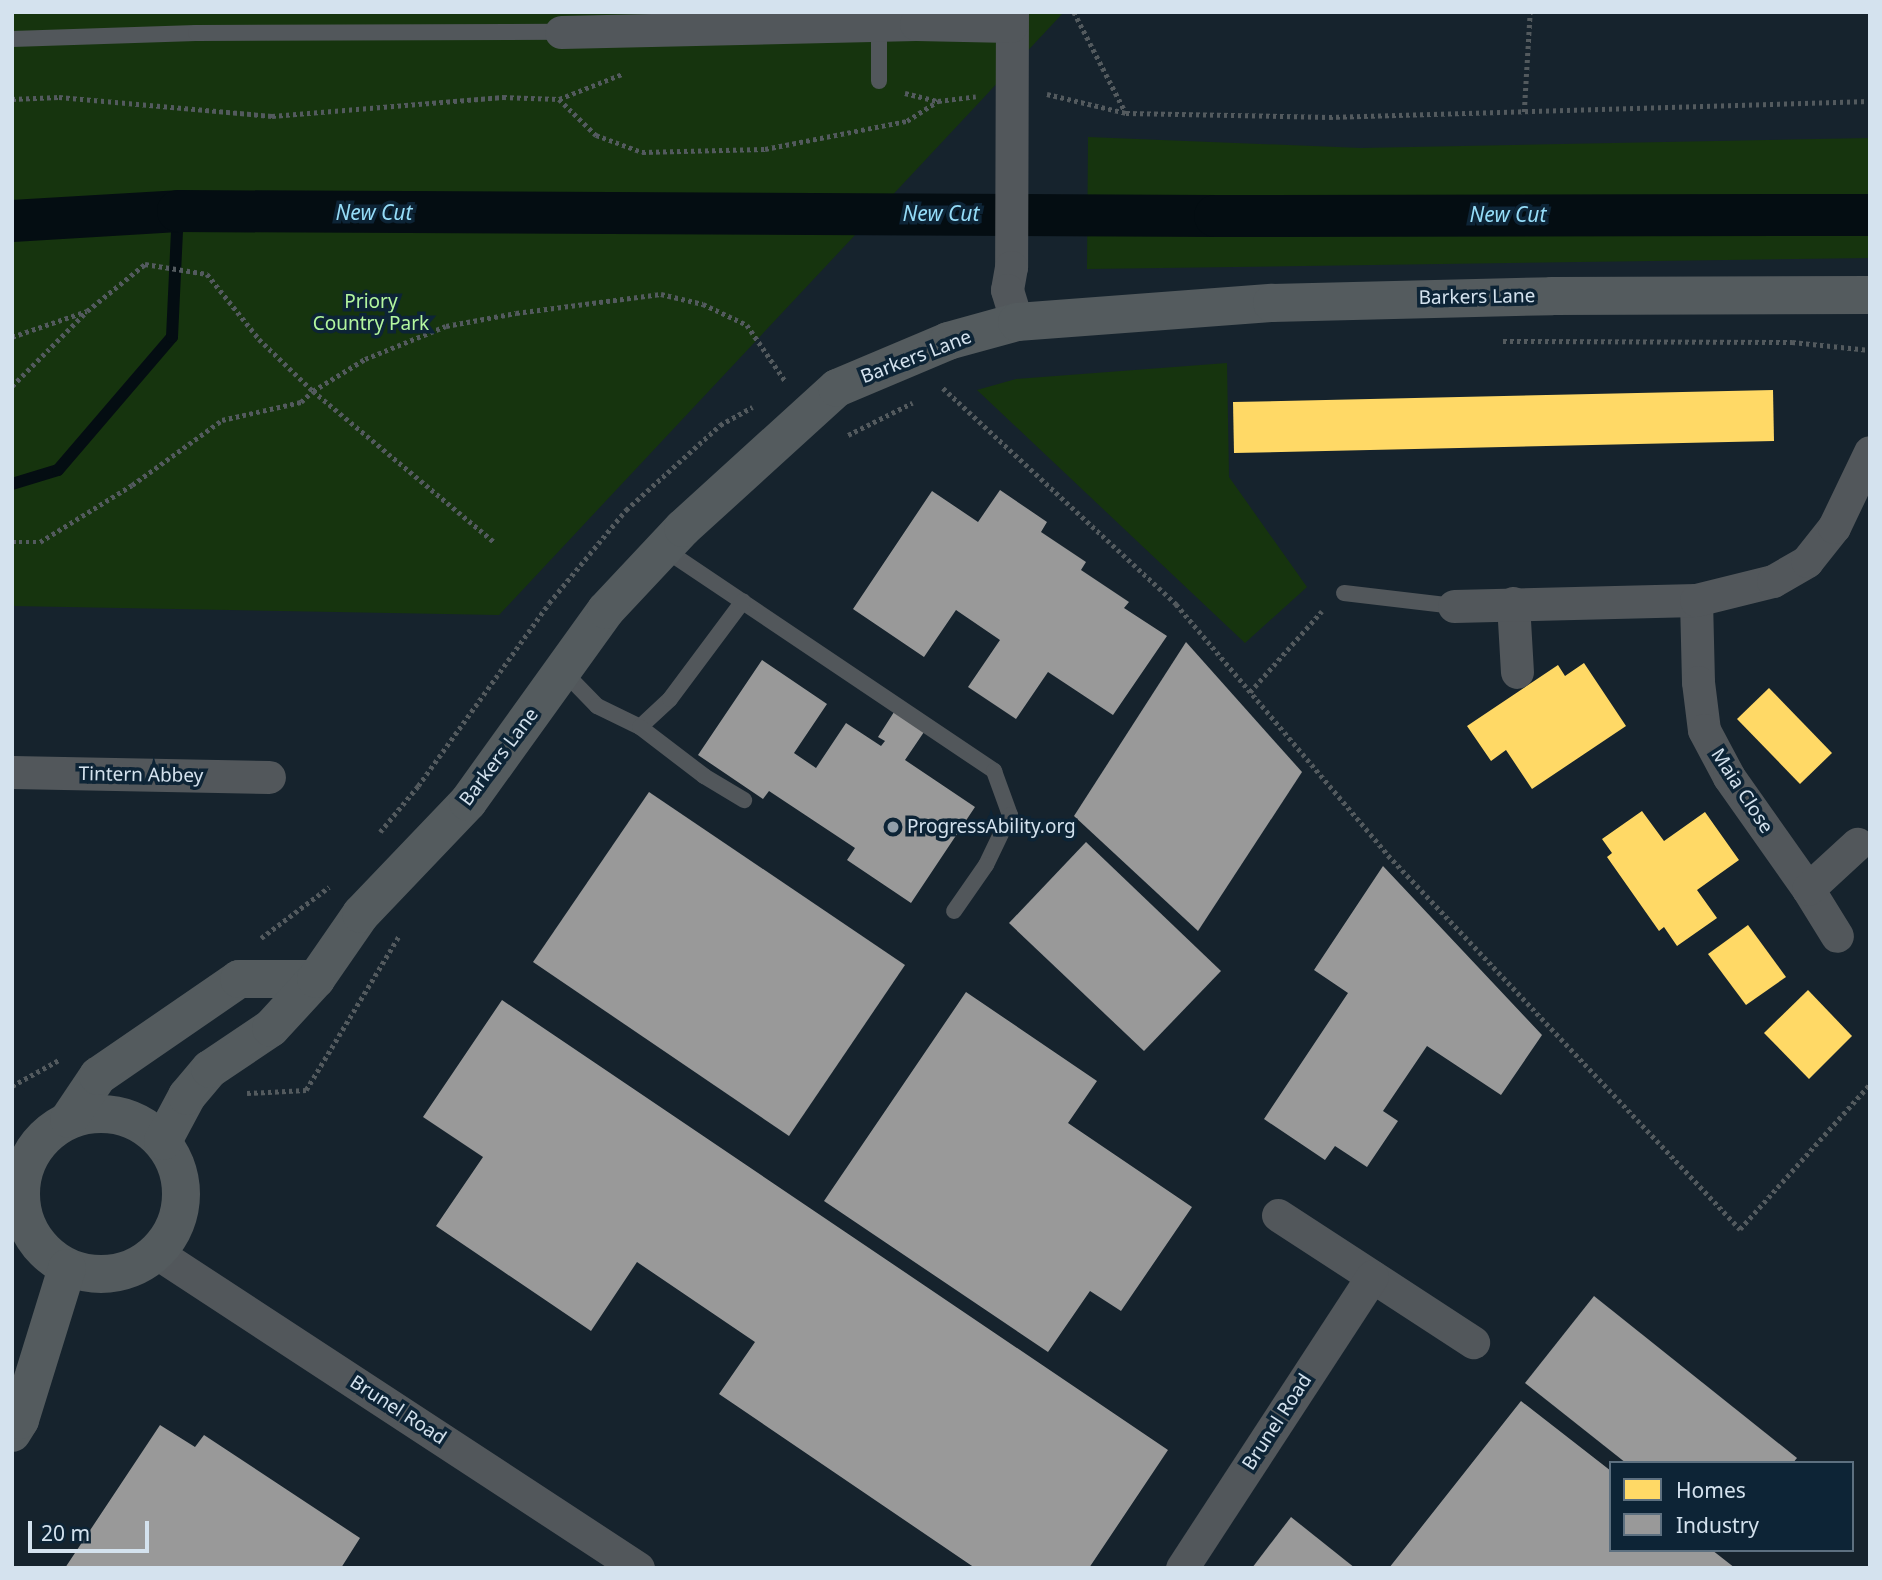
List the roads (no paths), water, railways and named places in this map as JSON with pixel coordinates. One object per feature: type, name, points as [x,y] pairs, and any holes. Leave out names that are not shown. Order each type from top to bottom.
[{"type":"street","points":[[561,32],[878,26],[1012,19],[1012,267],[1007,290],[1017,322]]},
{"type":"street","name":"Barkers Lane","points":[[163,1141],[187,1096],[210,1069],[271,1028],[316,979],[361,914],[468,802],[606,610],[664,549],[837,388],[948,341],[1017,322],[1272,303],[1552,296],[1870,295]]},
{"type":"street","points":[[1454,606],[1696,600],[1773,581],[1807,561],[1834,527],[1870,452]]},
{"type":"street","name":"Maia Close","points":[[1696,600],[1698,682],[1704,730],[1728,777],[1808,889],[1837,936]]},
{"type":"street","points":[[1513,603],[1517,672]]},
{"type":"street","name":"Tintern Abbey","points":[[12,772],[269,777]]},
{"type":"street","points":[[1808,889],[1857,844]]},
{"type":"street","points":[[69,1119],[98,1076],[239,979],[316,979]]},
{"type":"street","points":[[97,1112],[121,1115],[163,1141],[175,1158],[181,1182],[181,1206],[174,1229],[157,1253],[125,1270],[87,1276],[67,1268],[35,1241],[23,1215],[16,1188],[27,1158],[47,1133],[69,1119],[97,1112]]},
{"type":"street","points":[[1278,1215],[1473,1342]]},
{"type":"street","name":"Brunel Road","points":[[157,1253],[638,1568]]},
{"type":"street","points":[[12,1433],[20,1420],[67,1268]]},
{"type":"street","name":"Brunel Road","points":[[1182,1568],[1372,1276]]},
{"type":"lane","points":[[878,26],[879,81]]},
{"type":"lane","points":[[12,39],[197,33],[561,32]]},
{"type":"lane","points":[[664,549],[995,771],[1010,815],[986,865],[954,911]]},
{"type":"lane","points":[[1344,593],[1454,606]]},
{"type":"lane","points":[[640,727],[670,699],[743,601]]},
{"type":"lane","points":[[563,671],[597,706],[640,727],[704,776],[744,800]]},
{"type":"waterway","points":[[12,484],[58,470],[172,337],[178,211]]},
{"type":"waterway","name":"New Cut","points":[[12,221],[178,211],[1215,216],[1870,215]]},
{"type":"place","name":"ProgressAbility.org","points":[[893,827]]},
{"type":"park label","name":"Priory Country Park","points":[[371,313]]}]
